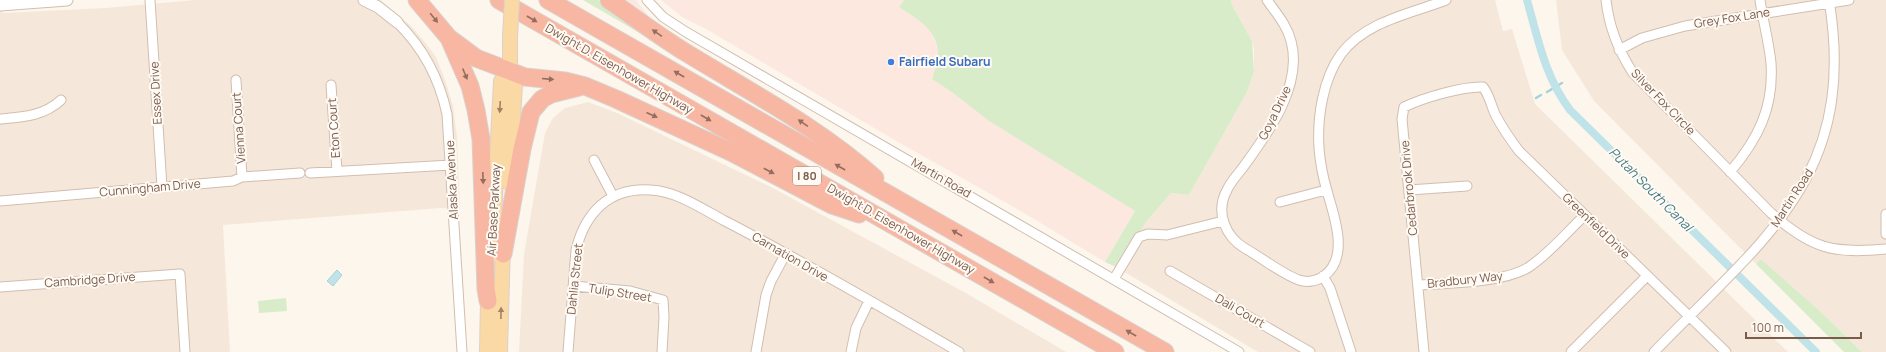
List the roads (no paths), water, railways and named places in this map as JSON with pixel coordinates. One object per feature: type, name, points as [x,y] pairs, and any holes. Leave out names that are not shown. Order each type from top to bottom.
[{"type":"highway","points":[[417,0],[449,38],[476,58],[525,77],[565,81],[585,86],[731,152],[832,206],[889,223]]},
{"type":"highway","name":"Dwight D. Eisenhower Highway","points":[[498,0],[1115,352]]},
{"type":"highway","name":"Dwight D. Eisenhower Highway","points":[[548,0],[1165,352]]},
{"type":"highway","points":[[564,0],[580,18]]},
{"type":"highway","points":[[609,0],[683,51],[780,108],[853,158],[899,200]]},
{"type":"highway","points":[[449,38],[470,86],[481,139],[486,289],[488,301]]},
{"type":"highway","points":[[502,254],[523,142],[531,112],[542,99],[551,94],[585,86]]},
{"type":"main road","name":"Air Base Parkway","points":[[500,352],[502,254],[512,156],[516,85],[510,72],[512,0]]},
{"type":"main road","name":"Air Base Parkway","points":[[487,352],[488,301],[490,289],[501,81],[510,72]]},
{"type":"street","points":[[0,5],[67,0]]},
{"type":"street","name":"Essex Drive","points":[[150,0],[162,187]]},
{"type":"street","points":[[364,0],[378,7],[397,22]]},
{"type":"street","name":"Martin Road","points":[[647,0],[654,9],[671,23],[1239,352]]},
{"type":"street","name":"Goya Drive","points":[[1267,0],[1286,29],[1291,40],[1294,66],[1290,83],[1272,126],[1227,189],[1222,202],[1223,221],[1231,238],[1241,246],[1291,276],[1308,281],[1317,280],[1323,276]]},
{"type":"street","points":[[1351,352],[1330,288],[1323,276],[1331,270],[1336,259],[1338,247],[1337,228],[1326,190],[1319,148],[1319,129],[1325,89],[1336,62],[1348,46],[1367,30],[1446,0]]},
{"type":"street","name":"Silver Fox Circle","points":[[1606,0],[1612,33],[1619,50],[1633,73],[1730,172],[1780,220],[1804,238],[1818,245],[1845,252],[1886,249]]},
{"type":"street","points":[[1730,172],[1756,138],[1766,114],[1770,89],[1771,63],[1760,0]]},
{"type":"street","name":"Grey Fox Lane","points":[[1619,50],[1642,38],[1685,26],[1849,0]]},
{"type":"street","name":"Martin Road","points":[[1654,352],[1743,261],[1780,220],[1801,190],[1814,166],[1829,117],[1834,87],[1835,63],[1829,2]]},
{"type":"street","name":"Alaska Avenue","points":[[397,22],[411,36],[426,57],[442,92],[449,128],[462,352]]},
{"type":"street","name":"Vienna Court","points":[[236,80],[242,177]]},
{"type":"street","name":"Eton Court","points":[[331,85],[337,171]]},
{"type":"street","name":"Cedarbrook Drive","points":[[1424,352],[1402,119],[1404,107],[1414,102],[1473,87],[1483,87]]},
{"type":"street","name":"Greenfield Drive","points":[[1483,87],[1489,95],[1495,114],[1514,145],[1726,352]]},
{"type":"street","points":[[0,119],[42,113],[52,108],[61,100]]},
{"type":"street","points":[[594,160],[613,196]]},
{"type":"street","points":[[310,173],[451,165]]},
{"type":"street","name":"Cunningham Drive","points":[[0,202],[233,180],[242,177],[300,173]]},
{"type":"street","points":[[1409,190],[1467,186]]},
{"type":"street","name":"Carnation Drive","points":[[613,196],[637,190],[663,191],[786,253],[955,351]]},
{"type":"street","points":[[1280,202],[1326,190]]},
{"type":"street","name":"Dahlia Street","points":[[568,352],[576,250],[580,235],[587,220],[613,196]]},
{"type":"street","name":"Bradbury Way","points":[[1418,285],[1494,278],[1510,275],[1528,268],[1544,256],[1585,214]]},
{"type":"street","points":[[1886,214],[1886,234]]},
{"type":"street","points":[[1114,279],[1139,237],[1148,234],[1167,235],[1223,221]]},
{"type":"street","points":[[756,352],[766,295],[771,281],[786,253]]},
{"type":"street","name":"Dali Court","points":[[1170,271],[1310,352]]},
{"type":"street","name":"Cambridge Drive","points":[[0,287],[180,274],[185,352]]},
{"type":"street","points":[[1571,352],[1647,276]]},
{"type":"street","name":"Tulip Street","points":[[573,286],[630,292],[664,300],[662,352]]},
{"type":"street","points":[[851,352],[856,328],[869,301]]},
{"type":"water","points":[[337,270],[342,275],[333,286],[327,281]]},
{"type":"waterway","name":"Putah South Canal","points":[[1527,0],[1548,71],[1561,97],[1570,110],[1816,352]]},
{"type":"waterway","name":"Putah South Canal","points":[[1547,92],[1562,83]]},
{"type":"waterway","points":[[1536,98],[1541,95]]},
{"type":"place","name":"Fairfield Subaru","points":[[891,62]]}]
